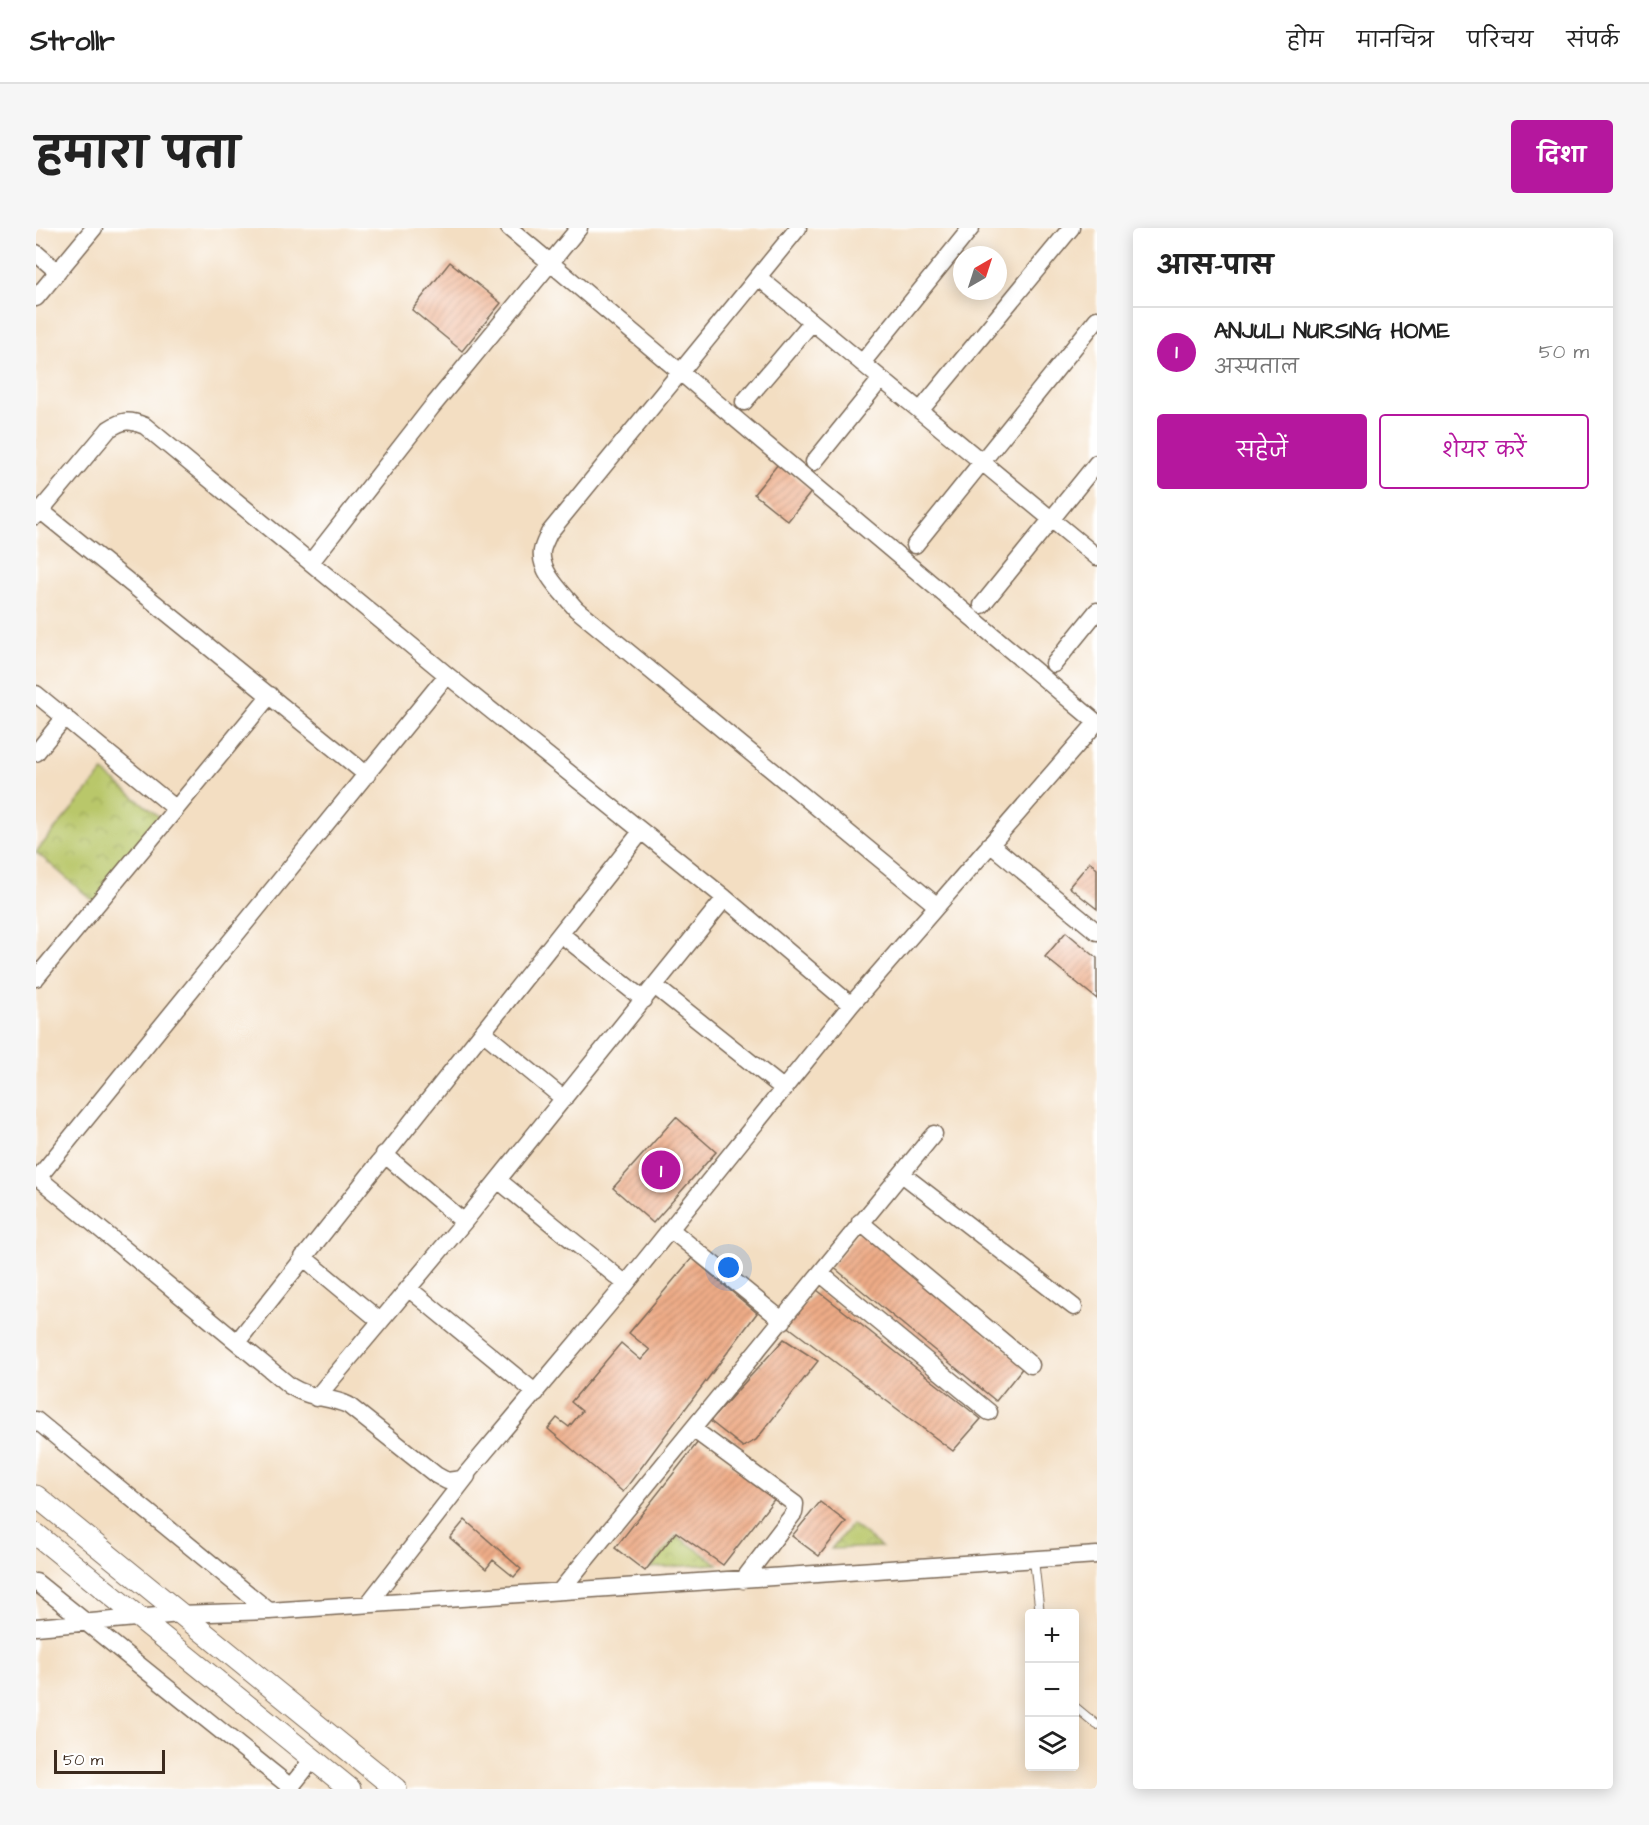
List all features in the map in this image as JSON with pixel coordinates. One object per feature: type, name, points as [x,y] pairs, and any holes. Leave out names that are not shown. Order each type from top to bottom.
[{"type":"street","points":[[36,298],[94,228]]},
{"type":"street","points":[[447,675],[37,1177],[290,1386],[305,1395],[335,1400],[348,1405],[447,1481],[462,1479],[486,1452],[626,1284],[850,1005],[1097,722],[509,228]]},
{"type":"street","points":[[311,562],[431,408],[579,228]]},
{"type":"street","points":[[798,228],[549,533],[542,551],[544,564],[554,583],[576,609],[936,905]]},
{"type":"street","points":[[862,363],[971,228]]},
{"type":"street","points":[[920,411],[1071,228]]},
{"type":"street","points":[[36,253],[58,272]]},
{"type":"street","points":[[758,277],[1097,557]]},
{"type":"street","points":[[915,545],[1097,319]]},
{"type":"street","points":[[744,402],[812,322]]},
{"type":"street","points":[[814,462],[881,379]]},
{"type":"street","points":[[367,775],[270,695],[38,513],[109,429],[122,421],[131,420],[145,426],[447,675],[725,898],[850,1005]]},
{"type":"street","points":[[982,605],[1097,463]]},
{"type":"street","points":[[1054,664],[1097,611]]},
{"type":"street","points":[[36,694],[175,808]]},
{"type":"street","points":[[36,978],[270,695]]},
{"type":"street","points":[[36,753],[65,717]]},
{"type":"street","points":[[237,1342],[384,1154],[562,935],[641,832]]},
{"type":"street","points":[[990,844],[1097,932]]},
{"type":"street","points":[[316,1398],[464,1222],[656,987],[725,898]]},
{"type":"street","points":[[562,935],[644,1000]]},
{"type":"street","points":[[656,987],[784,1089]]},
{"type":"street","points":[[484,1033],[564,1099]]},
{"type":"street","points":[[560,1591],[934,1134]]},
{"type":"street","points":[[384,1154],[464,1222]]},
{"type":"street","points":[[902,1174],[1074,1307]]},
{"type":"street","points":[[498,1180],[626,1284]]},
{"type":"street","points":[[861,1222],[1031,1365]]},
{"type":"street","points":[[670,1229],[783,1321]]},
{"type":"street","points":[[303,1257],[380,1321]]},
{"type":"street","points":[[821,1274],[989,1412]]},
{"type":"street","points":[[408,1288],[536,1393]]},
{"type":"street","points":[[36,1420],[269,1611]]},
{"type":"street","points":[[693,1429],[795,1504],[794,1513],[743,1580]]},
{"type":"street","points":[[368,1604],[486,1452]]},
{"type":"street","points":[[36,1497],[396,1789]]},
{"type":"street","points":[[36,1534],[350,1789]]},
{"type":"street","points":[[36,1627],[180,1614],[269,1611],[1097,1555]]},
{"type":"street","points":[[36,1582],[291,1788],[313,1759]]},
{"type":"lane","points":[[1034,1560],[1039,1609]]},
{"type":"lane","points":[[1079,1710],[1097,1725]]},
{"type":"green space","points":[[103,772],[163,820],[97,904],[36,852]]},
{"type":"green space","points":[[852,1524],[881,1547],[831,1549]]},
{"type":"green space","points":[[677,1536],[718,1564],[650,1568]]},
{"type":"building","points":[[450,262],[501,303],[462,351],[412,310]]},
{"type":"building","points":[[778,464],[812,491],[788,521],[754,494]]},
{"type":"building","points":[[1090,862],[1097,869],[1097,909],[1069,887]]},
{"type":"building","points":[[1066,932],[1097,958],[1097,999],[1045,957]]},
{"type":"building","points":[[676,1117],[716,1152],[653,1223],[613,1188]]},
{"type":"building","points":[[861,1230],[1024,1366],[996,1401],[832,1266]]},
{"type":"building","points":[[692,1258],[757,1313],[623,1492],[548,1429],[557,1418],[569,1427],[582,1411],[571,1402],[621,1343],[641,1360],[650,1350],[629,1333]]},
{"type":"building","points":[[817,1290],[981,1419],[953,1451],[786,1325]]},
{"type":"building","points":[[784,1339],[818,1361],[756,1440],[743,1447],[710,1421]]},
{"type":"building","points":[[698,1442],[776,1497],[723,1565],[676,1532],[645,1571],[615,1548]]},
{"type":"building","points":[[820,1502],[846,1522],[819,1556],[792,1536]]},
{"type":"building","points":[[465,1520],[521,1569],[514,1577],[493,1560],[486,1569],[450,1538]]},
{"type":"place","name":"ANJULI NURSING HOME","points":[[661,1170]]}]
